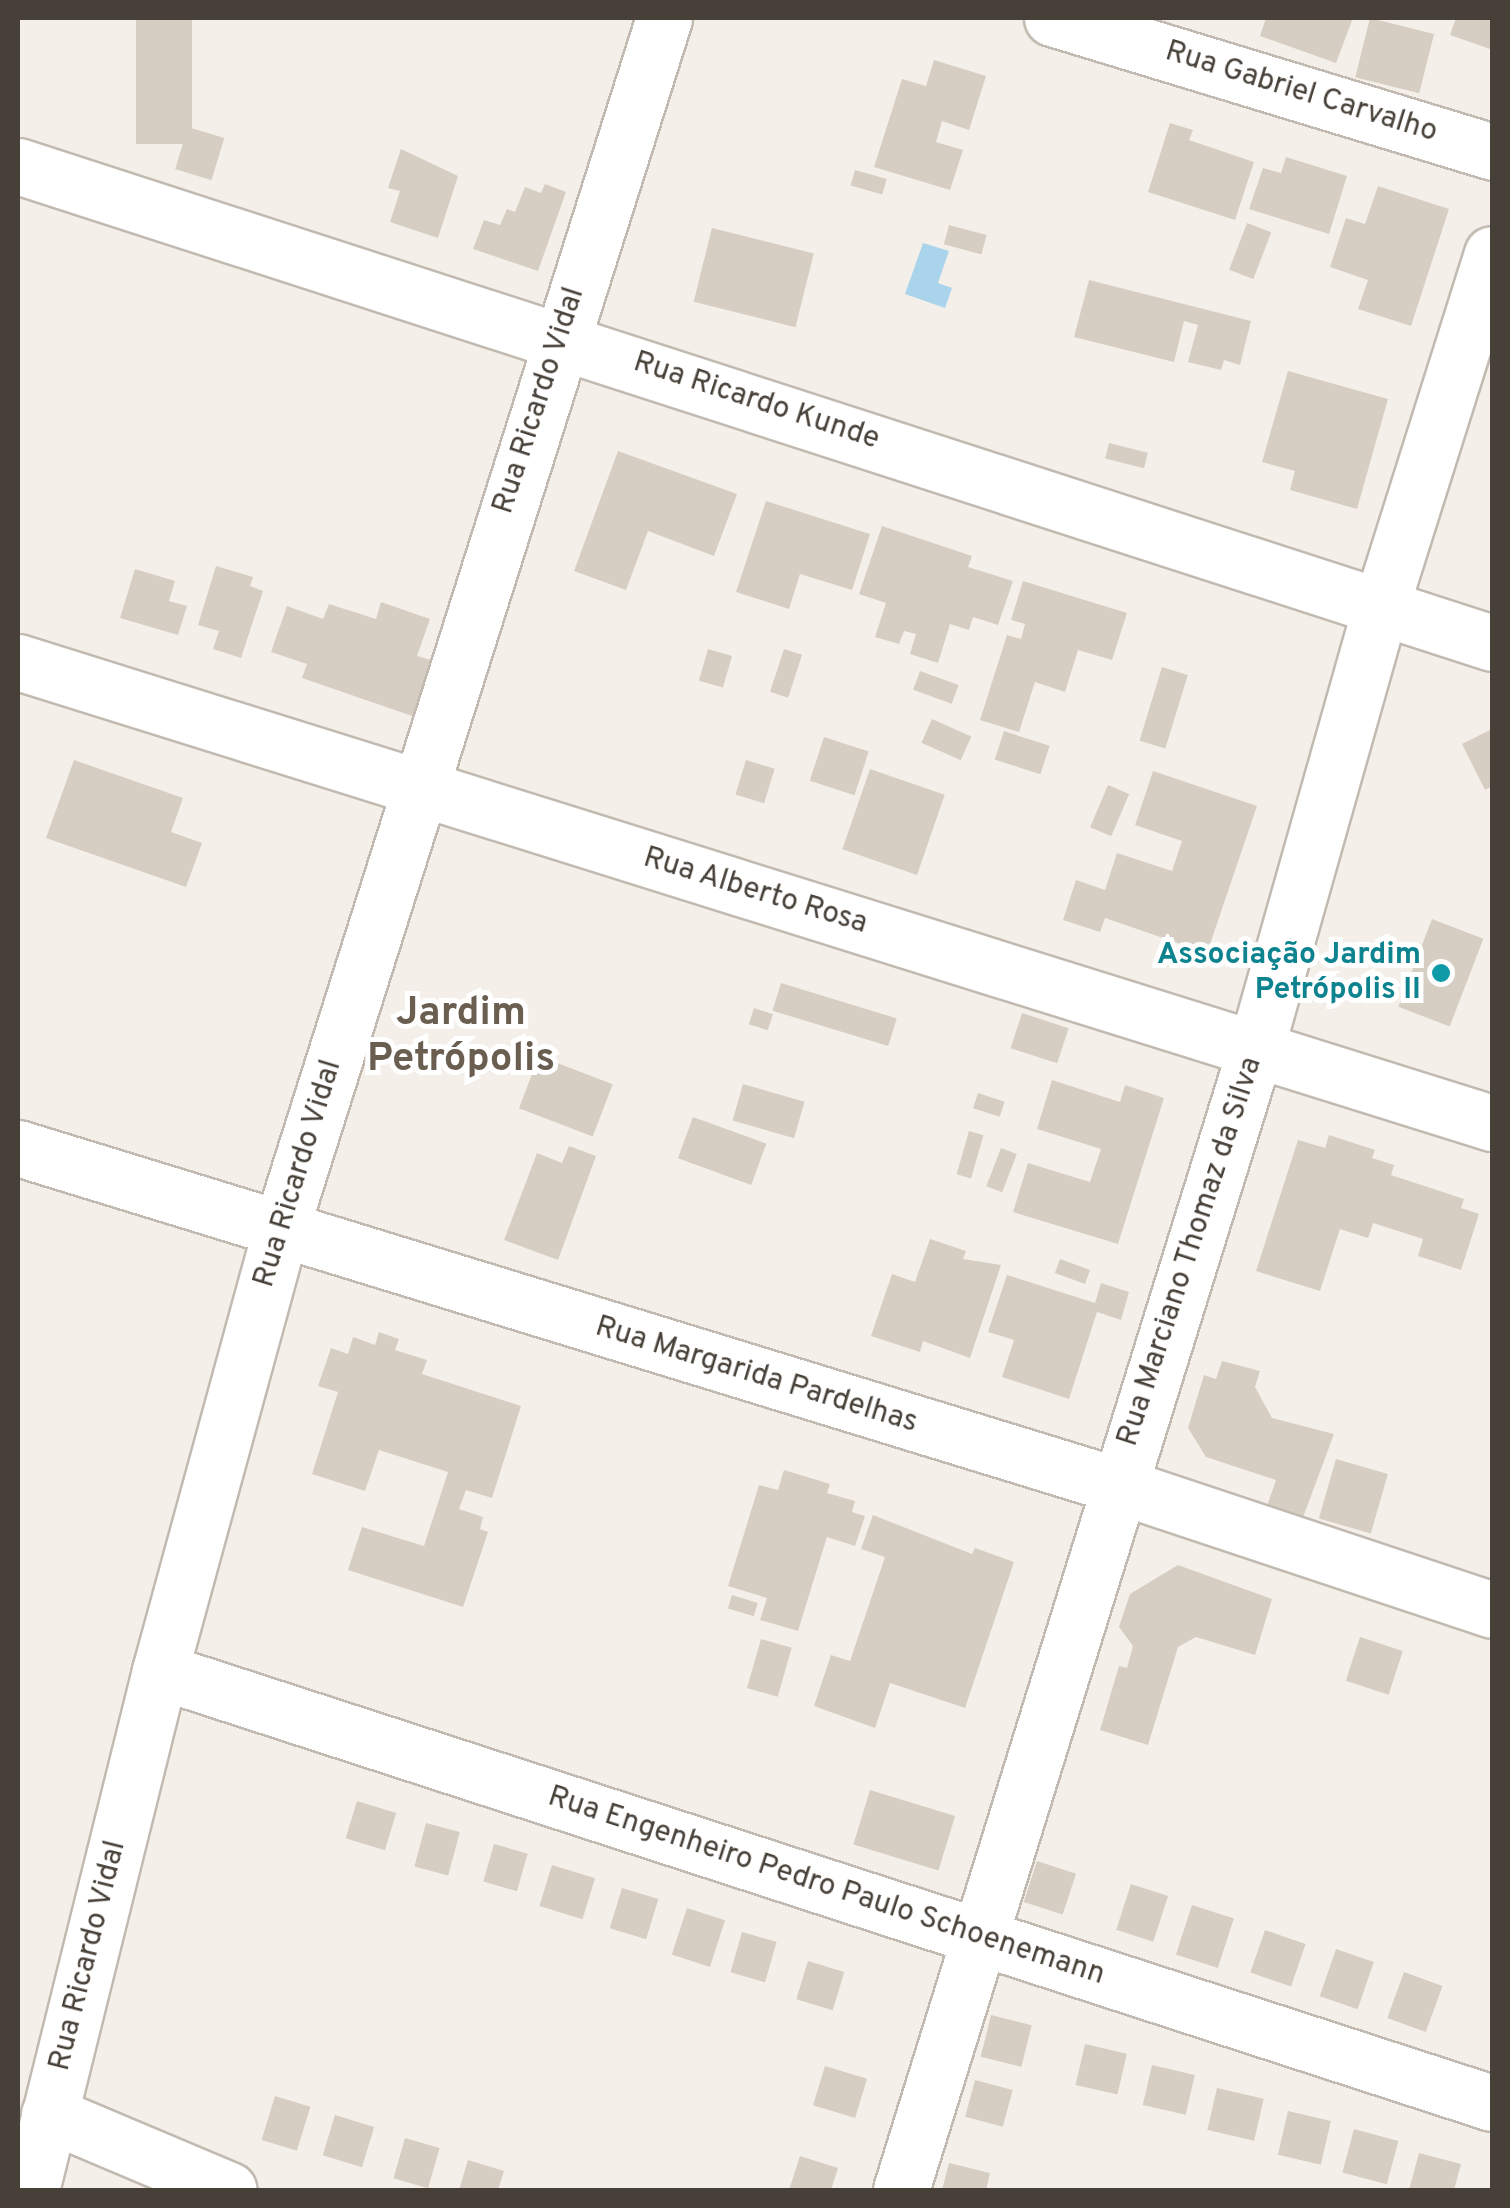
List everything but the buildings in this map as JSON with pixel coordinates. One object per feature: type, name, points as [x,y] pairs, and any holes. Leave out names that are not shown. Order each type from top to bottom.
[{"type":"street","name":"Rua Ricardo Vidal","points":[[32,2190],[160,1671],[280,1231],[664,18]]},
{"type":"street","name":"Rua Gabriel Carvalho","points":[[1052,18],[1492,152]]},
{"type":"street","name":"Rua Ricardo Kunde","points":[[18,166],[560,337],[1492,643]]},
{"type":"street","name":"Rua Marciano Thomaz da Silva","points":[[901,2190],[1256,1044],[1380,609],[1492,254]]},
{"type":"street","name":"Rua Alberto Rosa","points":[[18,662],[418,789],[1256,1044],[1492,1123]]},
{"type":"street","name":"Rua Margarida Pardelhas","points":[[18,1148],[1117,1486],[1492,1610]]},
{"type":"street","name":"Rua Engenheiro Pedro Paulo Schoenemann","points":[[160,1671],[1492,2103]]},
{"type":"street","points":[[49,2114],[229,2190]]},
{"type":"water","points":[[923,243],[949,251],[938,283],[952,288],[945,308],[905,294]]},
{"type":"place","name":"Associação Jardim Petrópolis II","points":[[1441,973]]},
{"type":"district","name":"Jardim Petrópolis","points":[[461,1037]]}]
